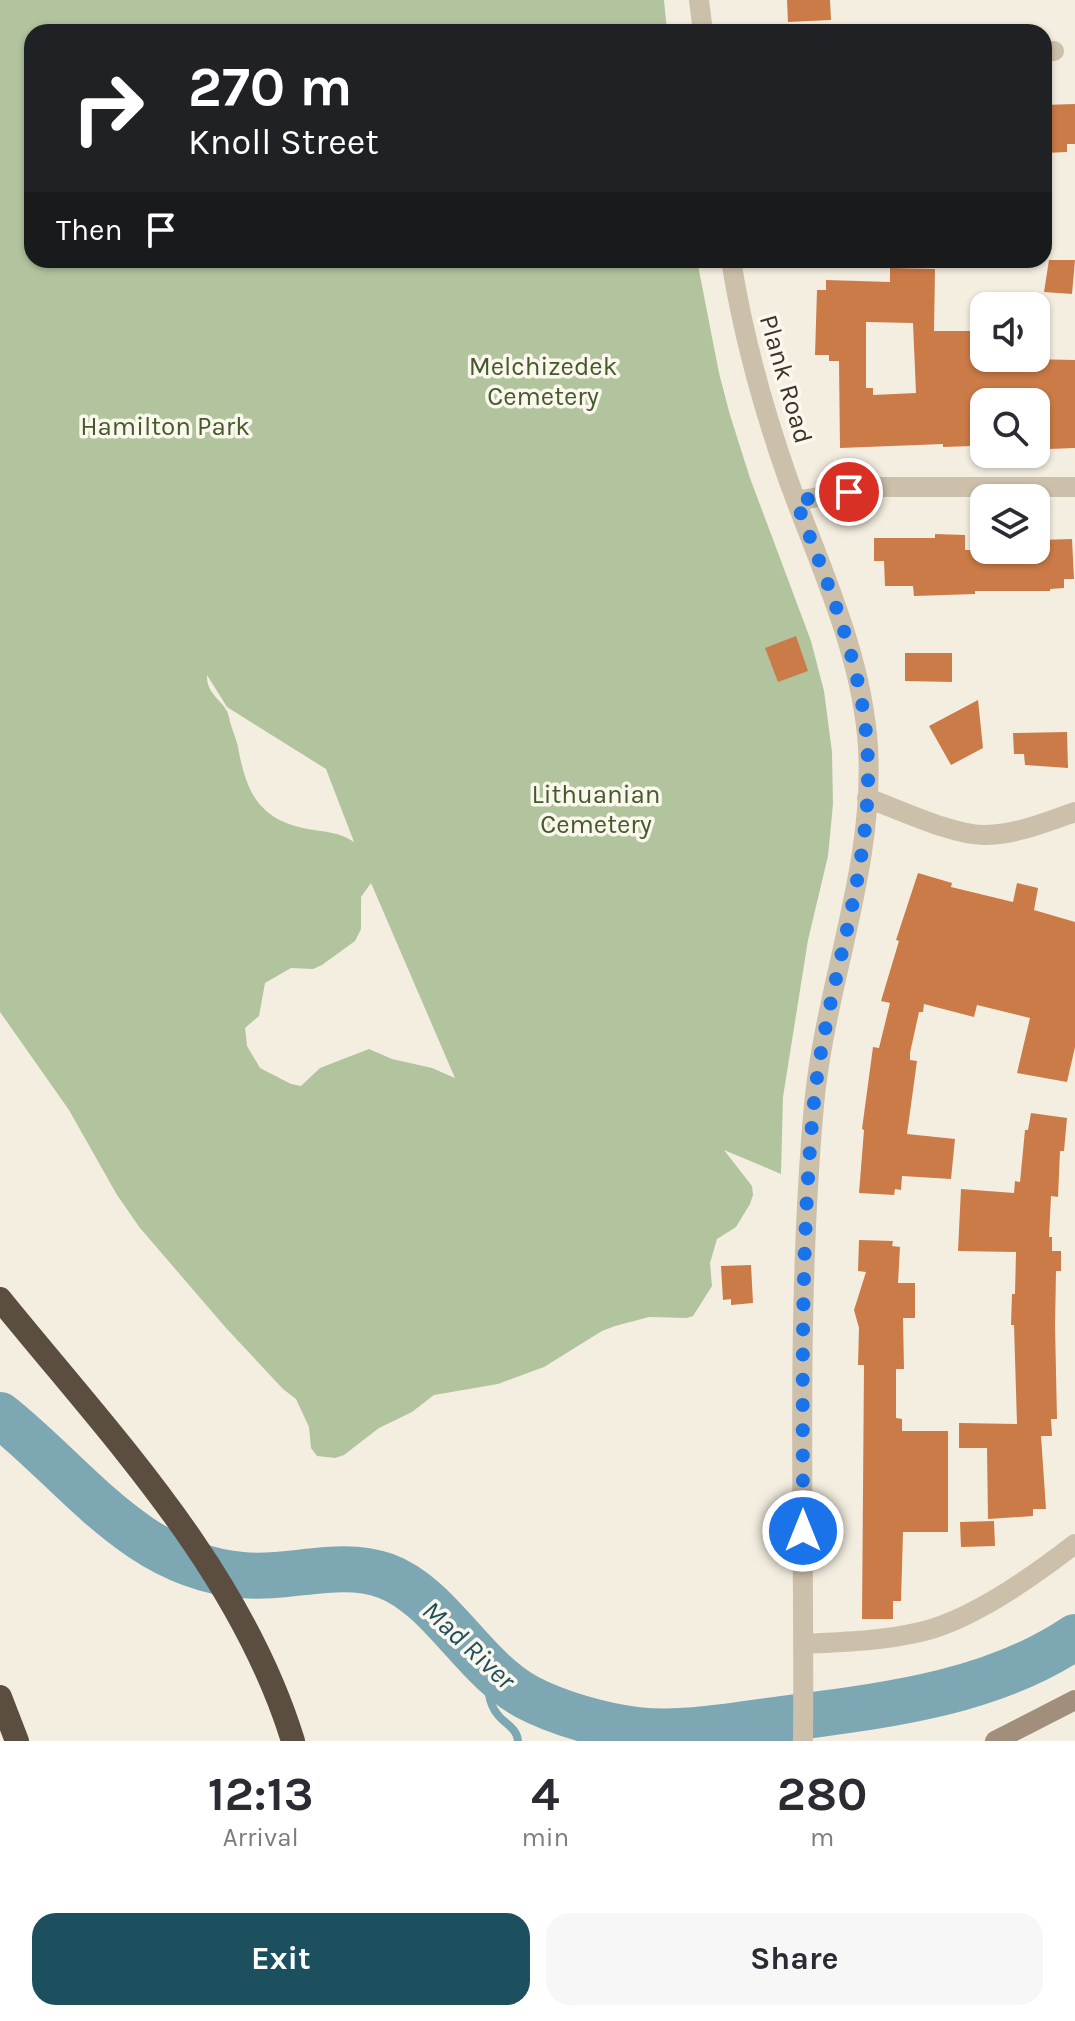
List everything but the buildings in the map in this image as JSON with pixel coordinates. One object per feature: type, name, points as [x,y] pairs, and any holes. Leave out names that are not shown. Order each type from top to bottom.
[{"type":"highway","points":[[0,1299],[152,1487],[216,1575],[262,1661],[293,1741]]},
{"type":"highway","points":[[0,1697],[16,1741]]},
{"type":"main road","points":[[995,1741],[1075,1700]]},
{"type":"main road","points":[[0,1733],[16,1741]]},
{"type":"street","points":[[699,0],[702,24]]},
{"type":"street","name":"Plank Road","points":[[733,268],[752,365],[853,661],[868,745],[867,798],[856,885],[822,1046],[809,1171],[804,1340],[803,1741]]},
{"type":"street","points":[[796,501],[875,487],[1075,487]]},
{"type":"street","points":[[867,798],[951,828],[984,836],[1024,829],[1075,812]]},
{"type":"street","points":[[804,1644],[861,1641],[922,1632],[965,1616],[1047,1566],[1075,1544]]},
{"type":"green space","points":[[0,0],[664,0],[666,24],[24,24],[24,268],[699,268],[730,415],[750,478],[811,641],[824,691],[832,752],[833,804],[828,856],[808,940],[783,1097],[781,1174],[724,1150],[752,1186],[753,1195],[736,1227],[717,1239],[710,1263],[712,1286],[693,1316],[649,1317],[615,1326],[544,1367],[498,1384],[434,1395],[412,1412],[379,1428],[344,1455],[335,1458],[317,1456],[311,1448],[309,1427],[296,1399],[226,1328],[140,1228],[117,1195],[69,1110],[0,1012]],"holes":[[[207,675],[227,707],[326,769],[354,842],[338,834],[291,825],[266,811],[250,790],[227,711],[210,688]],[[371,883],[455,1078],[369,1049],[320,1068],[301,1086],[291,1084],[260,1068],[247,1046],[245,1028],[259,1016],[265,983],[291,968],[313,969],[322,965],[355,941],[361,929],[361,897]]]},
{"type":"waterway","name":"Mad River","points":[[0,1415],[110,1514],[170,1555],[204,1568],[242,1575],[350,1569],[386,1576],[423,1599],[490,1669],[527,1697],[580,1718],[610,1725],[637,1730],[689,1731],[892,1703],[1005,1673],[1075,1637]]},
{"type":"waterway","points":[[489,1668],[488,1686],[492,1705],[513,1729],[518,1741]]},
{"type":"route","points":[[803,1531],[805,1237],[812,1124],[822,1046],[863,846],[868,745],[853,661],[796,501],[849,492]]},
{"type":"park label","name":"Melchizedek Cemetery","points":[[543,381]]},
{"type":"park label","name":"Hamilton Park","points":[[165,426]]},
{"type":"park label","name":"Lithuanian Cemetery","points":[[596,809]]}]
